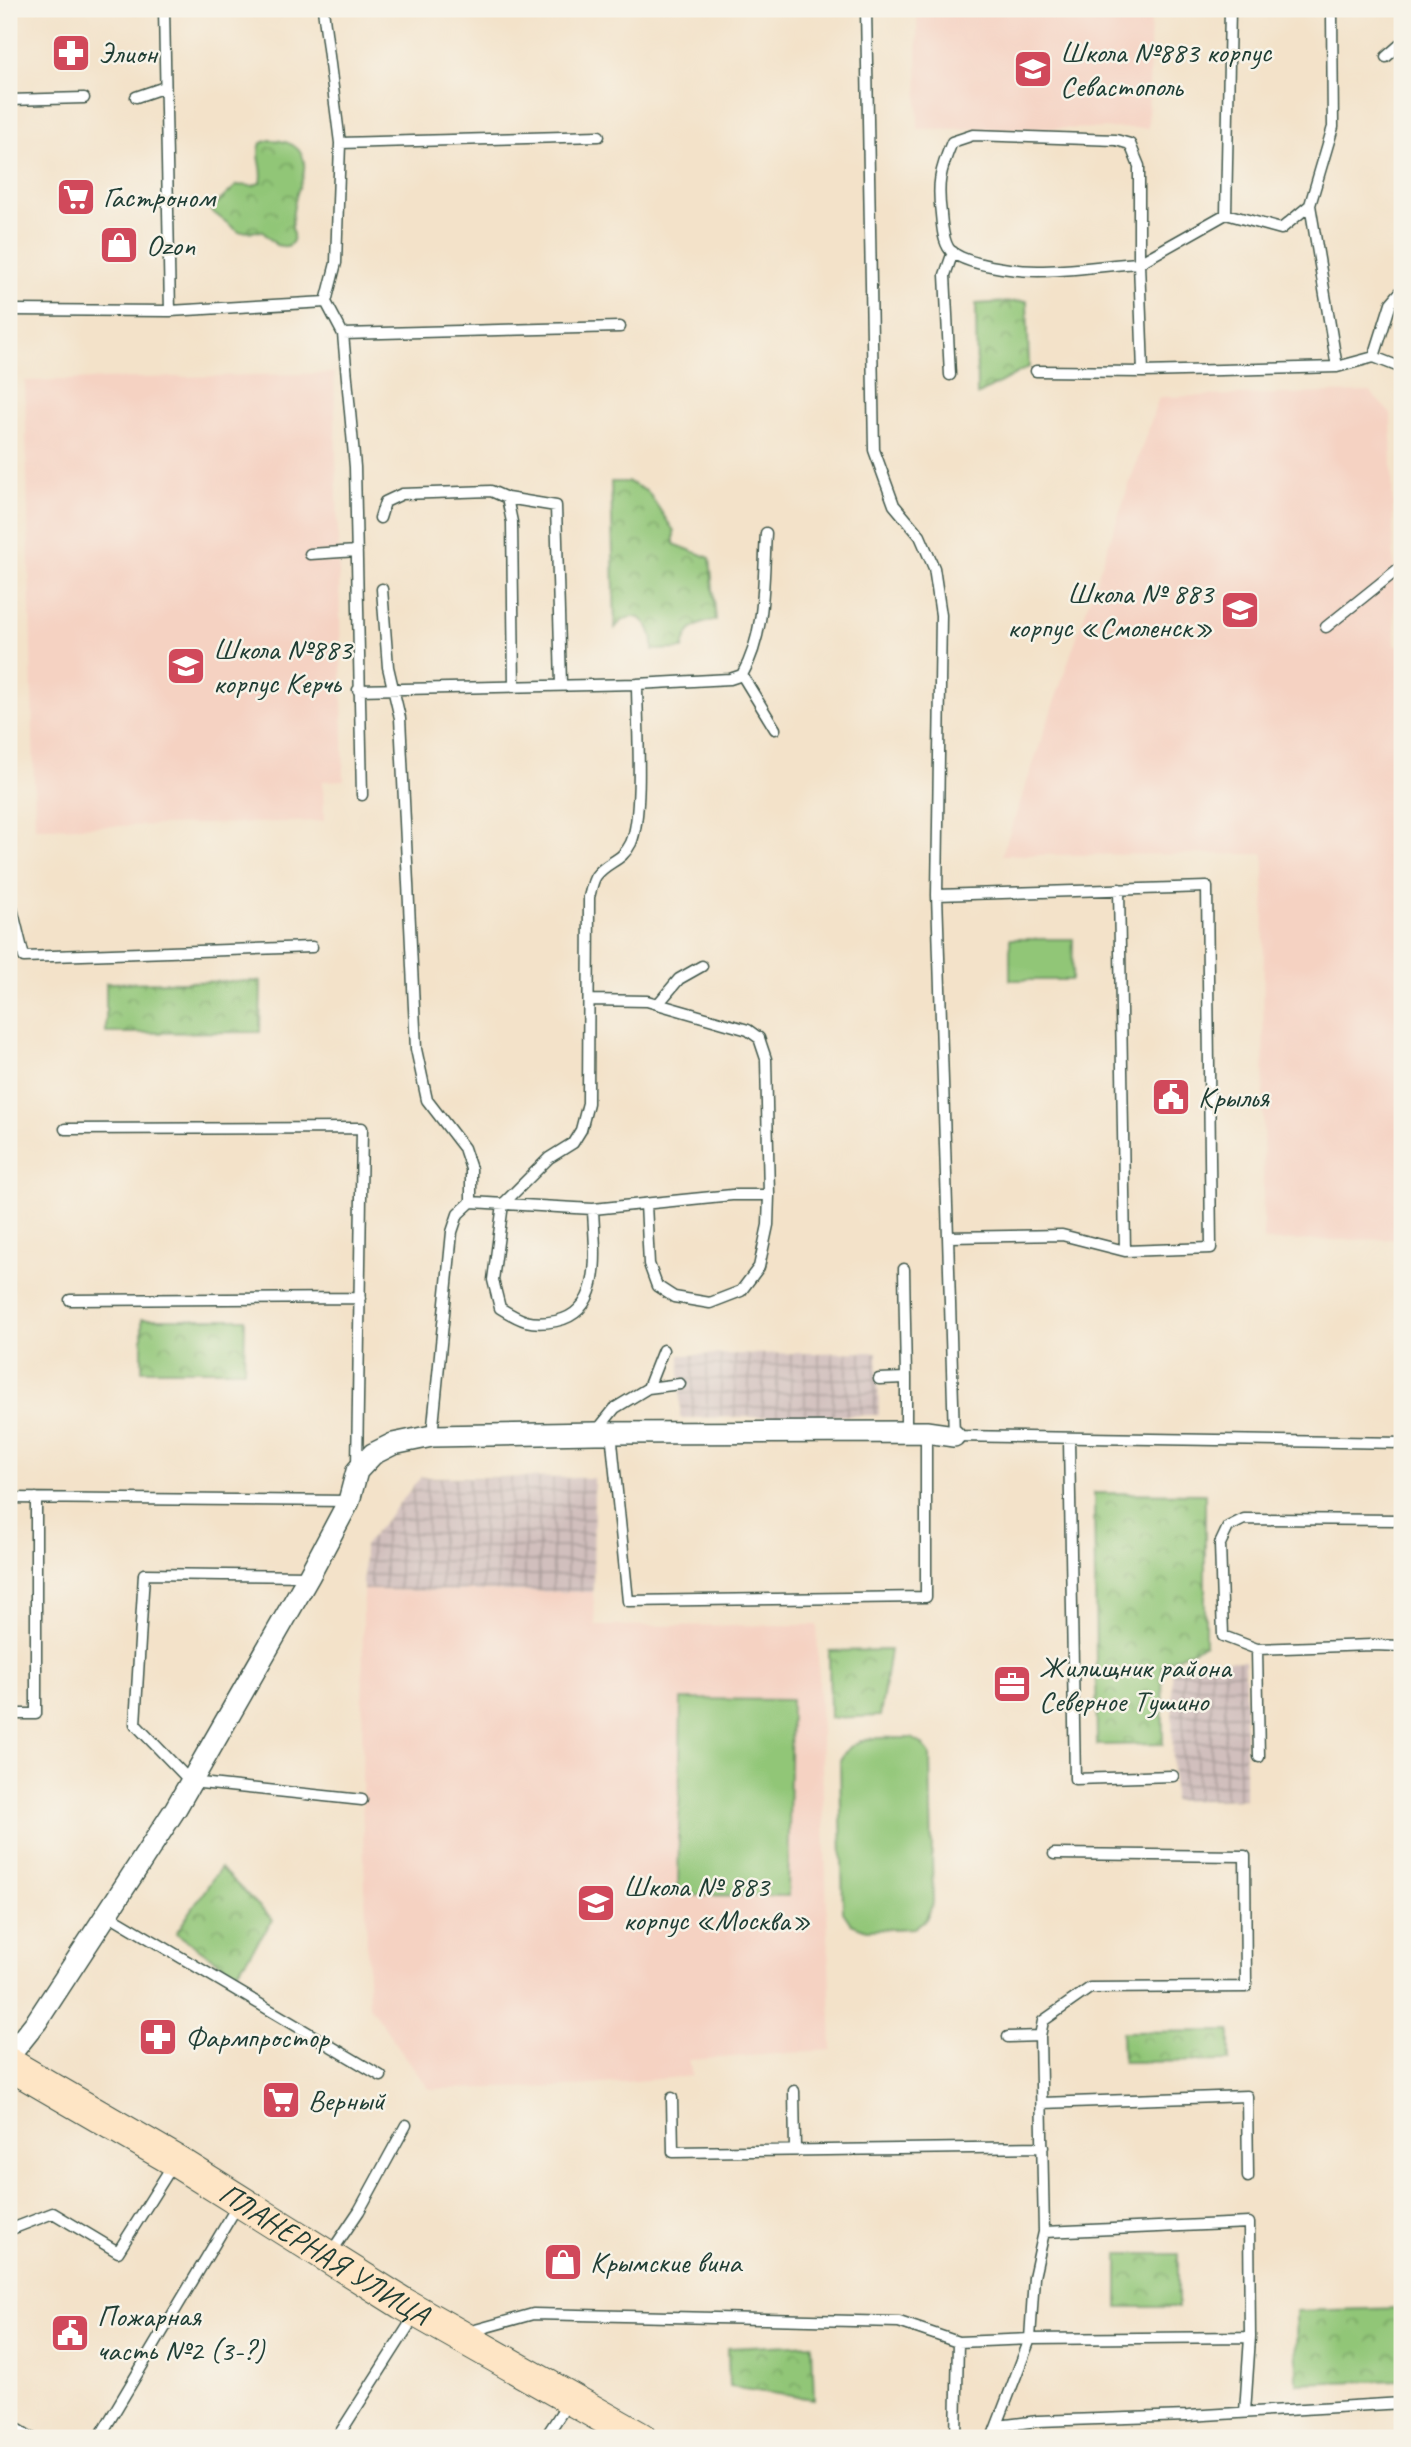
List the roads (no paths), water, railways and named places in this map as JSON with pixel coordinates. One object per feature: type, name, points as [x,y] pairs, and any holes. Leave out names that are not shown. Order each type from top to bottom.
[{"type":"main road","name":"ПЛАНЕРНАЯ УЛИЦА","points":[[9,2064],[176,2161],[417,2312],[640,2438]]},
{"type":"street","points":[[9,2056],[37,2021],[176,1808],[309,1576],[349,1501],[357,1471],[373,1454],[393,1444],[432,1437],[603,1433],[916,1432],[954,1437]]},
{"type":"lane","points":[[164,9],[170,311]]},
{"type":"lane","points":[[323,9],[340,143],[336,263],[326,302],[343,334],[355,467],[362,796]]},
{"type":"lane","points":[[866,9],[874,450],[894,505],[920,536],[934,568],[942,615],[937,895],[954,1437],[1402,1443]]},
{"type":"lane","points":[[1226,214],[1230,9]]},
{"type":"lane","points":[[1337,9],[1332,15],[1333,127],[1310,205],[1337,368]]},
{"type":"lane","points":[[1386,57],[1402,43]]},
{"type":"lane","points":[[136,97],[165,87]]},
{"type":"lane","points":[[9,100],[84,98]]},
{"type":"lane","points":[[1143,372],[1139,263],[1139,166],[1130,144],[1116,140],[973,135],[952,142],[940,170],[938,192],[942,228],[949,249],[961,258],[978,263],[1037,271],[1139,263],[1226,214],[1281,229],[1310,205]]},
{"type":"lane","points":[[340,143],[599,136]]},
{"type":"lane","points":[[950,375],[945,275],[953,252]]},
{"type":"lane","points":[[1374,357],[1391,303],[1402,290]]},
{"type":"lane","points":[[9,310],[170,311],[326,302]]},
{"type":"lane","points":[[343,334],[620,327]]},
{"type":"lane","points":[[1035,371],[1337,368],[1374,357],[1402,368]]},
{"type":"lane","points":[[380,518],[385,502],[402,494],[491,491],[507,498],[556,506],[561,684]]},
{"type":"lane","points":[[507,498],[512,522],[514,686]]},
{"type":"lane","points":[[358,690],[637,684],[730,679],[742,675],[752,657],[759,629],[766,533]]},
{"type":"lane","points":[[310,554],[357,551]]},
{"type":"lane","points":[[1326,627],[1402,566]]},
{"type":"lane","points":[[382,589],[388,667],[400,718],[416,1049],[427,1100],[464,1148],[471,1169],[471,1202]]},
{"type":"lane","points":[[742,675],[775,729]]},
{"type":"lane","points":[[593,1209],[594,1267],[589,1296],[581,1309],[563,1320],[539,1324],[520,1320],[500,1308],[493,1280],[503,1204],[549,1158],[573,1143],[581,1130],[588,1103],[589,897],[595,878],[608,865],[622,857],[632,841],[638,811],[637,684]]},
{"type":"lane","points":[[937,895],[1207,887],[1208,908],[1211,1248],[1125,1251],[1062,1235],[948,1237]]},
{"type":"lane","points":[[1119,889],[1125,1251]]},
{"type":"lane","points":[[9,896],[24,957],[312,947]]},
{"type":"lane","points":[[658,1004],[679,979],[702,966]]},
{"type":"lane","points":[[589,1000],[647,1001],[748,1030],[759,1038],[766,1059],[768,1225],[759,1267],[741,1291],[710,1303],[674,1297],[657,1286],[649,1264],[646,1204]]},
{"type":"lane","points":[[65,1129],[362,1128],[357,1471]]},
{"type":"lane","points":[[432,1437],[452,1232],[458,1214],[471,1202],[593,1209],[732,1195],[769,1195]]},
{"type":"lane","points":[[680,1384],[648,1388],[615,1408],[603,1433],[628,1601],[926,1597],[916,1432],[905,1378],[904,1269]]},
{"type":"lane","points":[[70,1300],[360,1298]]},
{"type":"lane","points":[[648,1388],[663,1350]]},
{"type":"lane","points":[[878,1379],[905,1378]]},
{"type":"lane","points":[[1069,1440],[1075,1779],[1173,1776]]},
{"type":"lane","points":[[9,1498],[349,1501]]},
{"type":"lane","points":[[9,1714],[36,1714],[36,1498]]},
{"type":"lane","points":[[1402,1520],[1244,1519],[1228,1527],[1220,1544],[1223,1636],[1257,1649],[1372,1644],[1402,1646]]},
{"type":"lane","points":[[309,1576],[144,1574],[135,1724],[191,1782],[362,1800]]},
{"type":"lane","points":[[1257,1649],[1259,1757]]},
{"type":"lane","points":[[992,2438],[1030,2339],[1034,2277],[1044,2232],[1040,2036],[1044,2021],[1090,1988],[1246,1987],[1245,1856],[1054,1853]]},
{"type":"lane","points":[[106,1913],[381,2076]]},
{"type":"lane","points":[[1008,2037],[1040,2036]]},
{"type":"lane","points":[[794,2091],[795,2149]]},
{"type":"lane","points":[[1042,2103],[1247,2096],[1248,2177]]},
{"type":"lane","points":[[672,2098],[673,2152],[1042,2147]]},
{"type":"lane","points":[[329,2256],[359,2211],[406,2125]]},
{"type":"lane","points":[[9,2230],[53,2213],[118,2252],[176,2161]]},
{"type":"lane","points":[[99,2438],[240,2202]]},
{"type":"lane","points":[[1044,2232],[1249,2223],[1250,2337],[1245,2412]]},
{"type":"lane","points":[[337,2438],[417,2312]]},
{"type":"lane","points":[[459,2335],[533,2314],[899,2322],[958,2342],[1250,2337]]},
{"type":"lane","points":[[956,2438],[958,2342]]},
{"type":"lane","points":[[545,2438],[570,2399]]},
{"type":"lane","points":[[998,2426],[1038,2421],[1402,2403]]},
{"type":"lane","points":[[9,2424],[32,2438]]},
{"type":"place","name":"Элион","points":[[71,53]]},
{"type":"place","name":"Школа №883 корпус Севастополь","points":[[1033,69]]},
{"type":"place","name":"Гастроном","points":[[76,197]]},
{"type":"place","name":"Ozon","points":[[119,245]]},
{"type":"place","name":"Школа № 883 корпус «Смоленск»","points":[[1240,610]]},
{"type":"place","name":"Школа №883 корпус Керчь","points":[[186,666]]},
{"type":"place","name":"Крылья","points":[[1171,1097]]},
{"type":"place","name":"Жилищник района Северное Тушино","points":[[1012,1684]]},
{"type":"place","name":"Школа № 883 корпус «Москва»","points":[[596,1903]]},
{"type":"place","name":"Фармпростор","points":[[158,2037]]},
{"type":"place","name":"Верный","points":[[281,2100]]},
{"type":"place","name":"Крымские вина","points":[[563,2262]]},
{"type":"place","name":"Пожарная часть №2 (3-?)","points":[[70,2333]]}]
